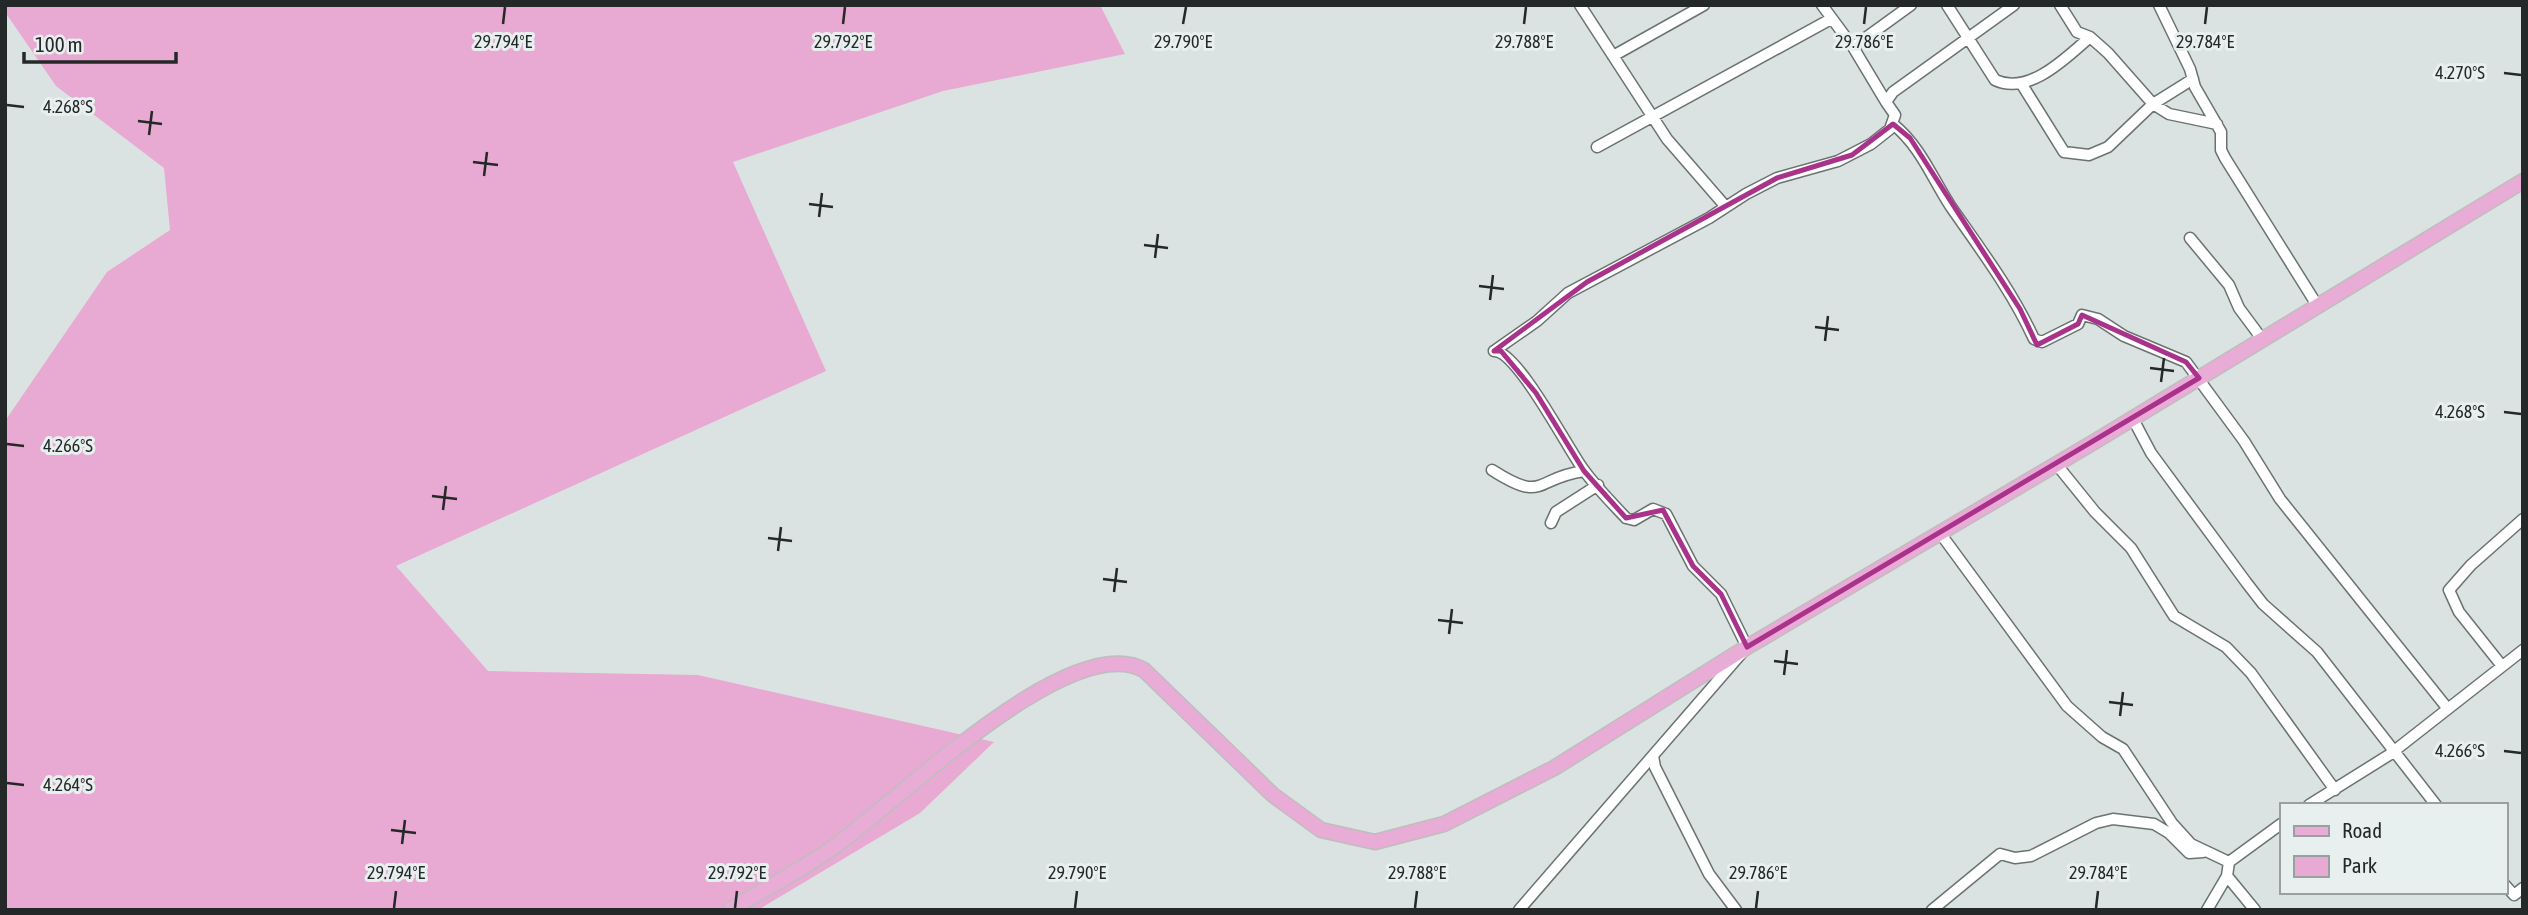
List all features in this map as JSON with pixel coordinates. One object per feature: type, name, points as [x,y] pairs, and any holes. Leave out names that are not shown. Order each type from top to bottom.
[{"type":"main road","points":[[730,910],[831,849],[983,726],[1023,700],[1078,674],[1126,662],[1144,670],[1179,700],[1273,796],[1321,831],[1375,842],[1444,824],[1485,806],[1566,761],[1746,647],[2057,465],[2523,181]]},
{"type":"street","points":[[1580,5],[1683,160],[1726,207]]},
{"type":"street","points":[[1519,910],[1746,647],[1721,594],[1693,566],[1663,511],[1648,510],[1634,520],[1628,519],[1584,471],[1536,393],[1504,354],[1494,351],[1537,321],[1568,293],[1777,178],[1852,155],[1884,135],[1893,124],[1895,115],[1853,47],[1822,5]]},
{"type":"street","points":[[1853,47],[1911,5]]},
{"type":"street","points":[[1947,5],[1995,80],[2004,84],[2021,83],[2038,76],[2090,37]]},
{"type":"street","points":[[1886,102],[1893,92],[2014,5]]},
{"type":"street","points":[[2060,5],[2077,32],[2090,37],[2153,104],[2169,114],[2217,124]]},
{"type":"street","points":[[2159,5],[2221,132],[2221,150],[2225,159],[2317,305]]},
{"type":"street","points":[[1613,56],[1702,6]]},
{"type":"street","points":[[1597,147],[1831,19]]},
{"type":"street","points":[[2021,83],[2064,152],[2089,155],[2108,148],[2153,104],[2193,79]]},
{"type":"street","points":[[1893,124],[1910,138],[1950,205],[2021,309],[2034,339],[2042,342],[2078,324],[2082,316],[2098,319],[2124,336],[2186,362],[2280,499],[2448,709]]},
{"type":"street","points":[[2190,238],[2229,285],[2239,308],[2262,339]]},
{"type":"street","points":[[2133,419],[2151,453],[2263,604],[2317,652],[2434,803]]},
{"type":"street","points":[[2057,465],[2095,512],[2131,548],[2174,617],[2226,647],[2251,673],[2335,790]]},
{"type":"street","points":[[1492,470],[1512,484],[1529,489],[1549,484],[1568,473],[1584,471]]},
{"type":"street","points":[[1551,523],[1556,512],[1598,485]]},
{"type":"street","points":[[2502,666],[2459,612],[2449,590],[2471,565],[2523,519]]},
{"type":"street","points":[[1940,533],[2067,706],[2092,729],[2123,749],[2172,823],[2191,844],[2229,862]]},
{"type":"street","points":[[2312,803],[2394,751],[2523,650]]},
{"type":"street","points":[[1653,756],[1655,767],[1709,874],[1736,910]]},
{"type":"street","points":[[1932,910],[2000,854],[2015,858],[2031,856],[2096,823],[2113,819],[2154,824],[2169,833],[2189,853],[2203,852]]},
{"type":"street","points":[[2207,910],[2227,876],[2229,862],[2280,825]]},
{"type":"street","points":[[2227,876],[2255,910]]},
{"type":"street","points":[[2507,887],[2514,895],[2523,888]]},
{"type":"highlighted area","points":[[1893,124],[1910,138],[2020,309],[2037,345],[2078,324],[2082,315],[2186,362],[2199,378],[1747,647],[1721,594],[1693,566],[1663,510],[1626,518],[1584,471],[1536,393],[1501,351],[1494,351],[1587,282],[1777,178],[1852,155]]},
{"type":"green space","points":[[5,5],[1100,5],[1125,54],[943,91],[733,162],[826,371],[396,566],[488,671],[698,675],[994,742],[920,813],[758,910],[5,910],[5,421],[107,272],[170,230],[164,168],[56,86],[5,12]]}]
